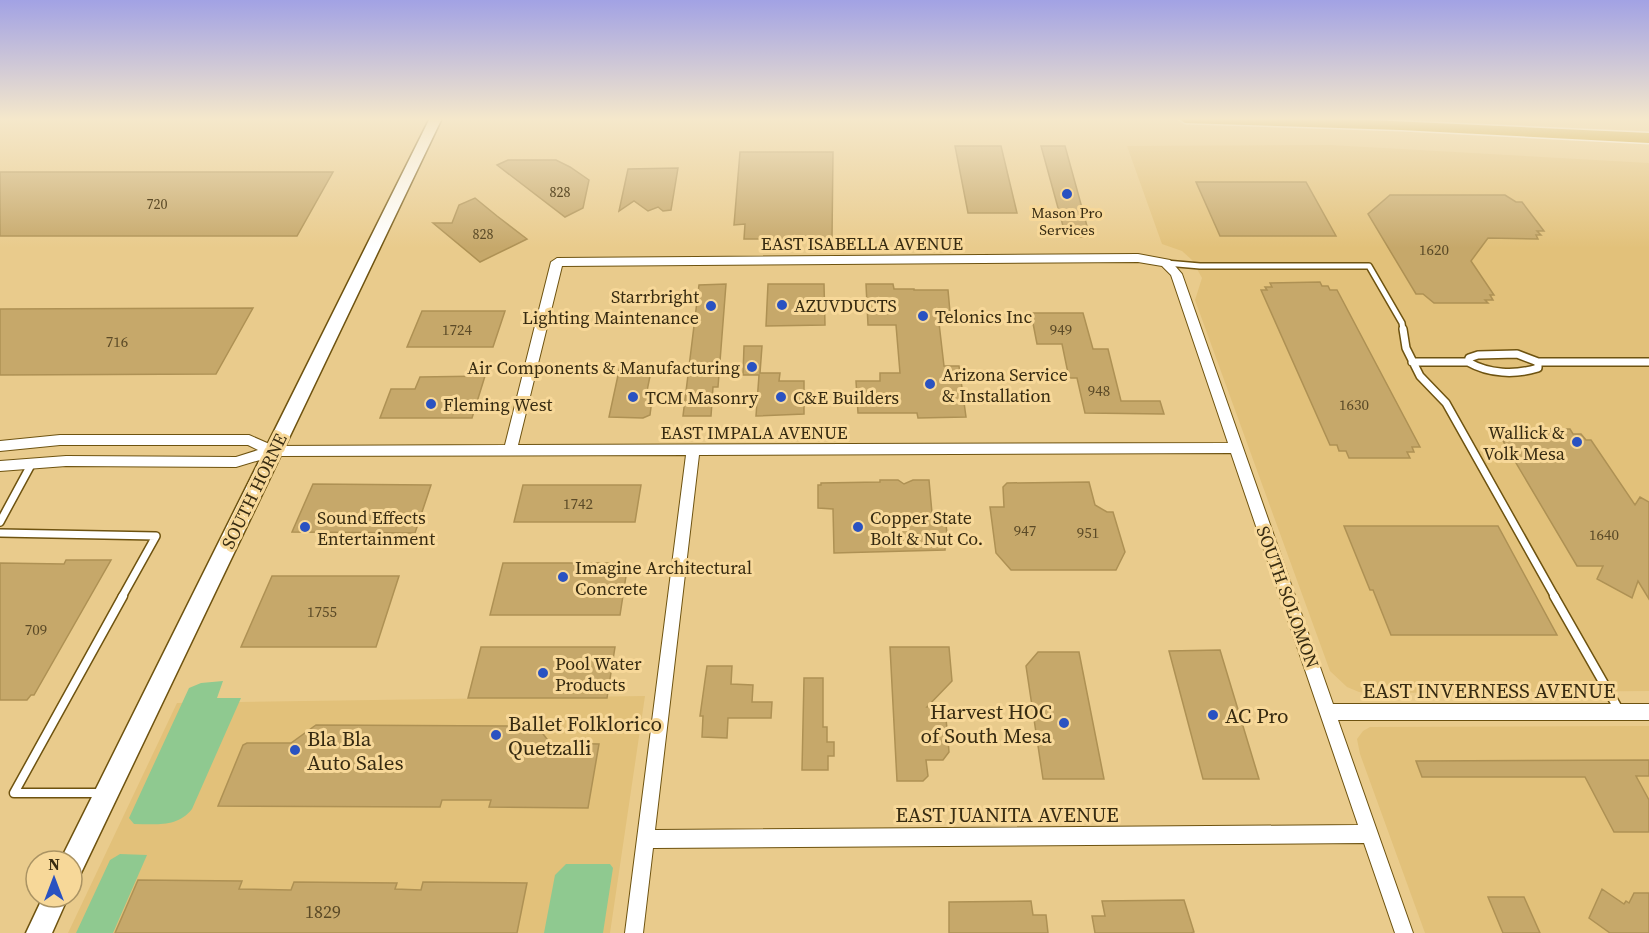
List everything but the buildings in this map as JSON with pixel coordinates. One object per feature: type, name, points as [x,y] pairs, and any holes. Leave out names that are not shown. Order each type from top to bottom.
[{"type":"street","name":"SOUTH HORNE","points":[[80,849],[415,162]]},
{"type":"street","name":"EAST ISABELLA AVENUE","points":[[510,450],[557,262],[1138,258],[1166,263]]},
{"type":"street","name":"SOUTH SOLOMON","points":[[1166,263],[1176,274],[1404,933]]},
{"type":"street","points":[[0,446],[60,440],[249,440],[273,451]]},
{"type":"street","name":"EAST IMPALA AVENUE","points":[[273,451],[1235,448]]},
{"type":"street","points":[[634,933],[693,450]]},
{"type":"street","points":[[0,466],[32,463],[236,462],[273,451]]},
{"type":"street","name":"EAST INVERNESS AVENUE","points":[[1329,712],[1649,712]]},
{"type":"street","name":"EAST JUANITA AVENUE","points":[[646,839],[1369,834]]},
{"type":"street","points":[[39,933],[50,909]]},
{"type":"lane","points":[[1166,263],[1200,266],[1369,266],[1402,323],[1402,339],[1412,362],[1420,376],[1446,403],[1620,712]]},
{"type":"lane","points":[[1468,362],[1469,358],[1478,355],[1495,354],[1517,354],[1538,362],[1649,362]]},
{"type":"lane","points":[[1412,362],[1468,362],[1485,370],[1508,372],[1535,369],[1538,368],[1538,362]]},
{"type":"lane","points":[[0,522],[32,463]]},
{"type":"lane","points":[[0,532],[156,536],[14,793],[107,794]]},
{"type":"shaded area","points":[[1133,162],[1649,163],[1649,691],[1369,693],[1347,687],[1330,671],[1195,300],[1202,278],[1192,260],[1182,251],[1162,244]]},
{"type":"shaded area","points":[[645,696],[610,933],[68,933],[79,909],[84,909],[84,899],[177,703]]},
{"type":"shaded area","points":[[1649,726],[1649,933],[1425,933],[1360,754],[1357,739],[1363,731],[1370,727]]},
{"type":"green space","points":[[223,681],[217,698],[241,698],[192,809],[173,822],[134,824],[129,818],[189,688],[201,683]]},
{"type":"green space","points":[[120,854],[147,855],[113,933],[76,933],[110,860]]},
{"type":"green space","points":[[566,864],[610,864],[613,868],[603,933],[544,933],[555,875]]},
{"type":"place","name":"Mason Pro Services","points":[[1067,194]]},
{"type":"place","name":"AZUVDUCTS","points":[[782,305]]},
{"type":"place","name":"Starrbright Lighting Maintenance","points":[[711,306]]},
{"type":"place","name":"Telonics Inc","points":[[923,316]]},
{"type":"place","name":"Air Components & Manufacturing","points":[[752,367]]},
{"type":"place","name":"Arizona Service & Installation","points":[[930,384]]},
{"type":"place","name":"TCM Masonry","points":[[633,397]]},
{"type":"place","name":"C&E Builders","points":[[781,397]]},
{"type":"place","name":"Fleming West","points":[[431,404]]},
{"type":"place","name":"Wallick & Volk Mesa","points":[[1577,442]]},
{"type":"place","name":"Sound Effects Entertainment","points":[[305,527]]},
{"type":"place","name":"Copper State Bolt & Nut Co.","points":[[858,527]]},
{"type":"place","name":"Imagine Architectural Concrete","points":[[563,577]]},
{"type":"place","name":"Pool Water Products","points":[[543,673]]},
{"type":"place","name":"AC Pro","points":[[1213,715]]},
{"type":"place","name":"Harvest HOC of South Mesa","points":[[1064,723]]},
{"type":"place","name":"Ballet Folklorico Quetzalli","points":[[496,735]]},
{"type":"place","name":"Bla Bla Auto Sales","points":[[295,750]]}]
